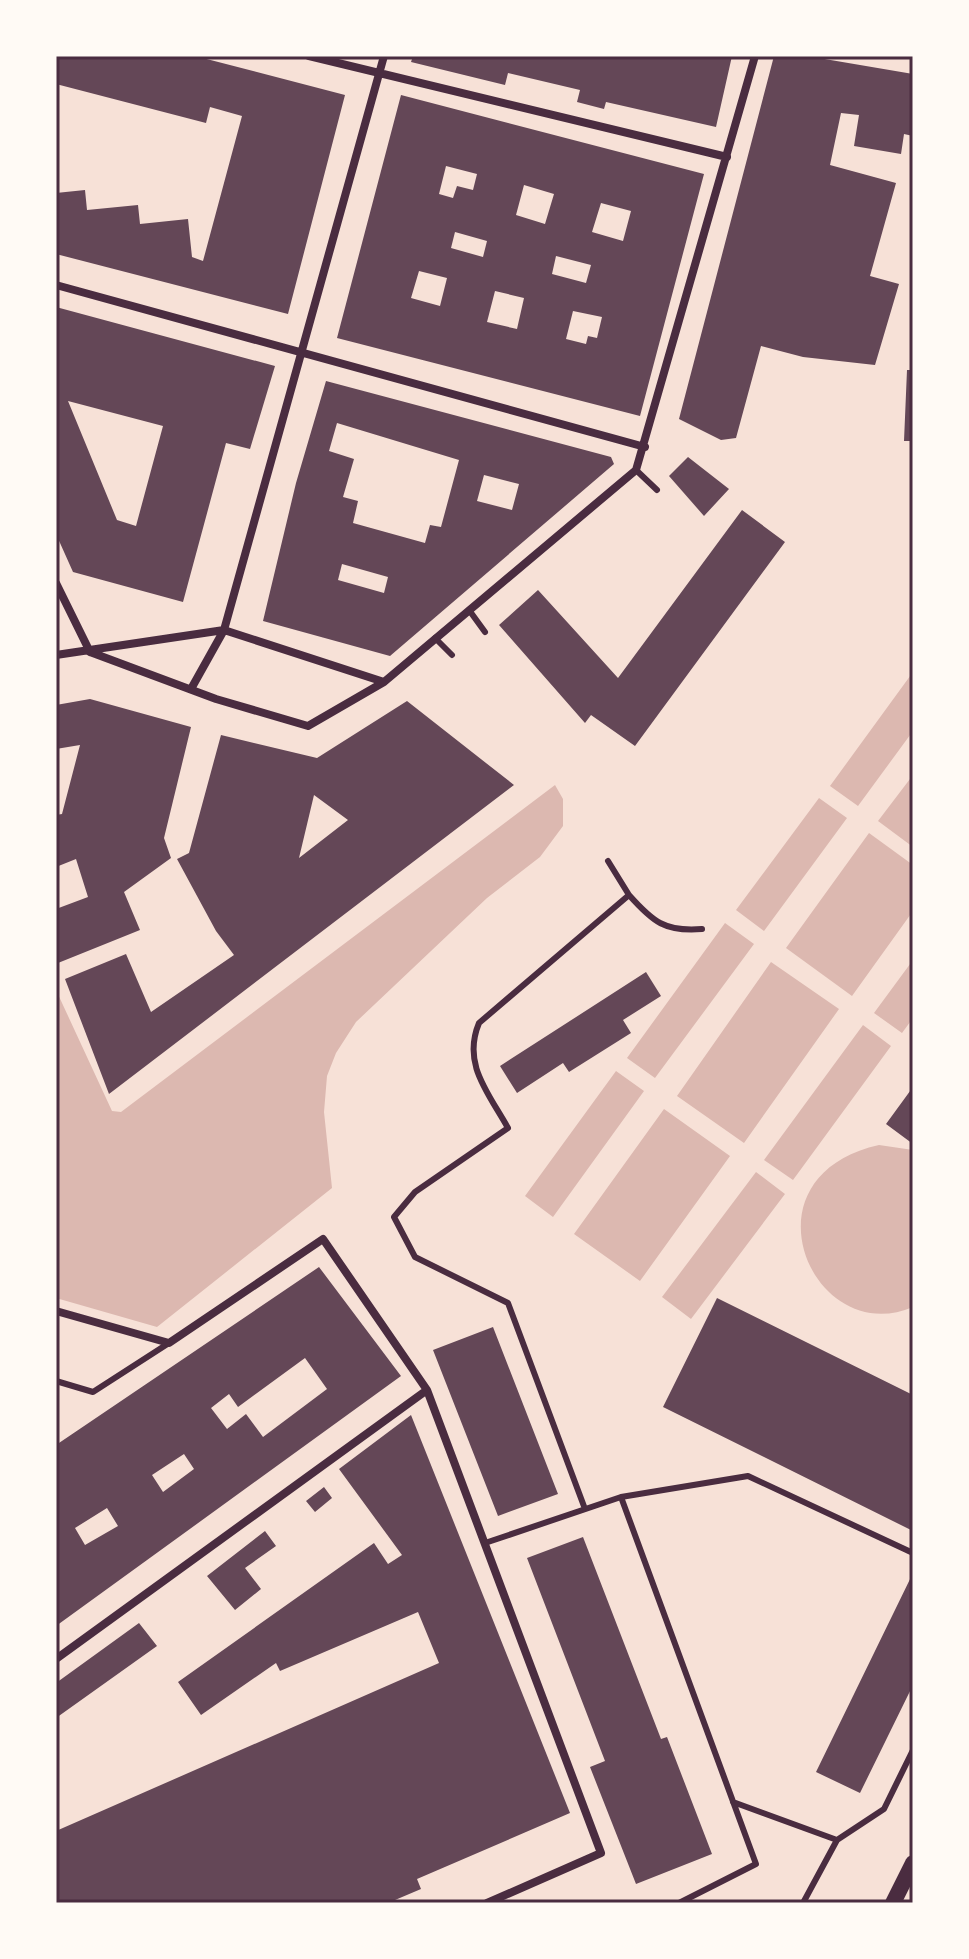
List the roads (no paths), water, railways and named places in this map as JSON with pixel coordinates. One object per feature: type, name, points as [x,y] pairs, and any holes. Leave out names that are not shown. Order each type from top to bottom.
[{"type":"main road","points":[[893,1903],[913,1863]]},
{"type":"street","points":[[309,56],[727,157]]},
{"type":"street","points":[[191,689],[224,630],[384,56]]},
{"type":"street","points":[[56,583],[90,652],[191,689],[308,726],[384,682],[636,470],[755,56]]},
{"type":"street","points":[[56,285],[645,447]]},
{"type":"street","points":[[56,655],[224,630],[384,682]]},
{"type":"street","points":[[56,1311],[169,1343],[323,1239],[427,1390],[601,1853],[487,1903]]},
{"type":"street","points":[[56,1659],[427,1390]]},
{"type":"lane","points":[[636,470],[657,490]]},
{"type":"lane","points":[[469,610],[485,632]]},
{"type":"lane","points":[[435,638],[452,655]]},
{"type":"lane","points":[[608,861],[629,895],[651,919],[679,931],[702,929]]},
{"type":"lane","points":[[585,1509],[508,1303],[415,1257],[394,1217],[415,1192],[508,1128],[474,1067],[471,1041],[479,1023],[629,895]]},
{"type":"lane","points":[[56,1381],[93,1392],[169,1343]]},
{"type":"lane","points":[[485,1543],[621,1497],[748,1476],[913,1553]]},
{"type":"lane","points":[[621,1497],[756,1864],[679,1903]]},
{"type":"lane","points":[[803,1903],[837,1840],[884,1809],[913,1750]]},
{"type":"lane","points":[[733,1802],[837,1840]]}]
